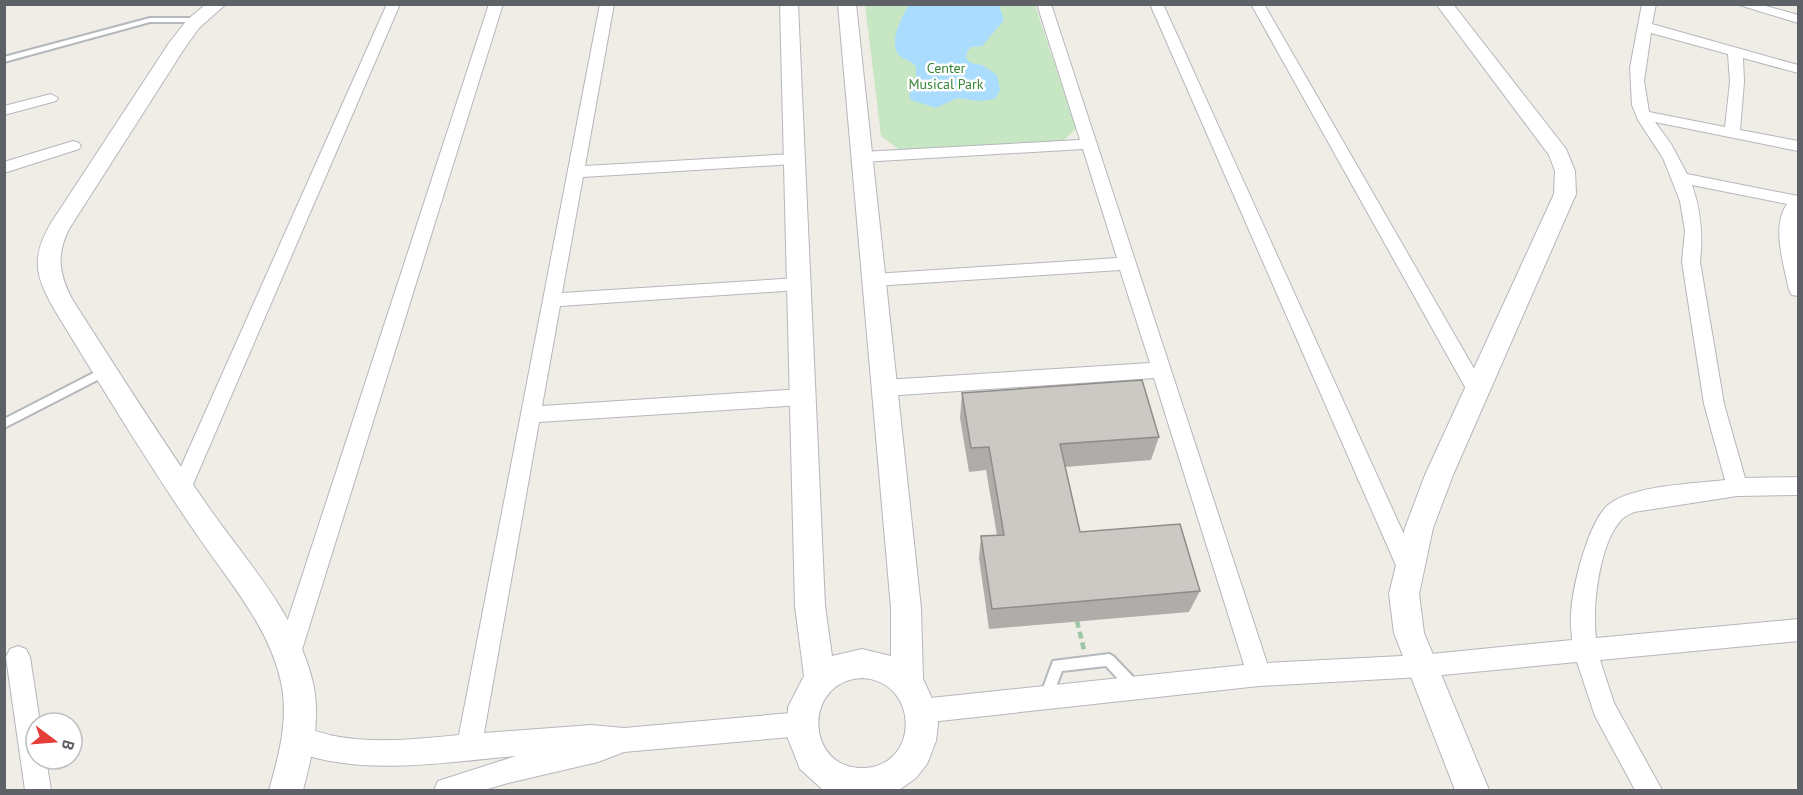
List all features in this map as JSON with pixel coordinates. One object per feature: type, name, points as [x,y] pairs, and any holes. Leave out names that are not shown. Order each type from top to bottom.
[{"type":"street","points":[[181,489],[394,4]]},
{"type":"street","points":[[288,656],[496,4]]},
{"type":"street","points":[[469,747],[607,4]]},
{"type":"street","points":[[789,4],[810,606],[820,681]]},
{"type":"street","points":[[847,4],[906,608],[907,682]]},
{"type":"street","points":[[1044,4],[1259,675]]},
{"type":"street","points":[[1156,4],[1409,570]]},
{"type":"street","points":[[1257,4],[1477,391]]},
{"type":"street","points":[[1444,4],[1559,154],[1565,171],[1565,194],[1419,528],[1404,594],[1409,633],[1420,666],[1472,790]]},
{"type":"street","points":[[1649,4],[1636,92],[1643,115],[1682,178],[1694,225],[1694,249],[1691,262],[1714,404],[1737,487]]},
{"type":"street","points":[[1742,4],[1798,19]]},
{"type":"street","points":[[1791,4],[1798,6]]},
{"type":"street","points":[[208,12],[176,47],[48,247],[46,262],[50,281],[181,489],[263,609],[295,671],[301,705],[297,752],[286,790]]},
{"type":"street","points":[[1646,27],[1798,69]]},
{"type":"street","points":[[1732,133],[1737,82],[1735,51]]},
{"type":"street","points":[[4,111],[51,98]]},
{"type":"street","points":[[1643,115],[1798,146]]},
{"type":"street","points":[[862,157],[1089,144]]},
{"type":"street","points":[[4,168],[73,146]]},
{"type":"street","points":[[576,172],[794,159]]},
{"type":"street","points":[[1682,178],[1798,202]]},
{"type":"street","points":[[1798,202],[1791,211],[1788,238],[1798,290]]},
{"type":"street","points":[[874,280],[1126,263]]},
{"type":"street","points":[[552,300],[799,284]]},
{"type":"street","points":[[885,388],[1161,370]]},
{"type":"street","points":[[531,415],[802,397]]},
{"type":"street","points":[[1649,790],[1604,708],[1586,650],[1582,617],[1596,547],[1615,512],[1629,504],[1649,499],[1737,487],[1798,486]]},
{"type":"street","points":[[921,711],[1259,675],[1420,666],[1798,630]]},
{"type":"street","points":[[18,657],[38,790]]},
{"type":"street","points":[[854,664],[873,664],[890,670],[907,682],[918,699],[921,711],[920,740],[896,782],[836,785],[819,769],[807,753],[802,734],[802,715],[808,696],[820,681],[836,670],[854,664]]},
{"type":"street","points":[[298,740],[336,748],[397,753],[591,738],[624,740],[802,724]]},
{"type":"street","points":[[447,790],[508,770],[598,750],[624,740]]},
{"type":"lane","points":[[4,60],[143,22],[208,12]]},
{"type":"lane","points":[[4,424],[105,371]]},
{"type":"lane","points":[[1046,696],[1058,665],[1086,662],[1109,660],[1135,688]]},
{"type":"path","points":[[1077,621],[1086,662]]},
{"type":"green space","name":"Center Musical Park","points":[[865,5],[1035,5],[1076,129],[1062,142],[901,151],[881,136]]},
{"type":"water","points":[[909,5],[999,5],[1004,20],[982,46],[971,47],[966,59],[971,63],[982,65],[997,75],[1000,90],[995,99],[978,101],[957,98],[936,108],[911,100],[909,96],[916,80],[916,67],[900,56],[895,44],[897,30]]},
{"type":"building","points":[[1142,380],[1159,437],[1060,444],[1080,532],[1180,524],[1200,591],[992,609],[981,536],[1004,535],[989,447],[971,448],[962,393]]}]
